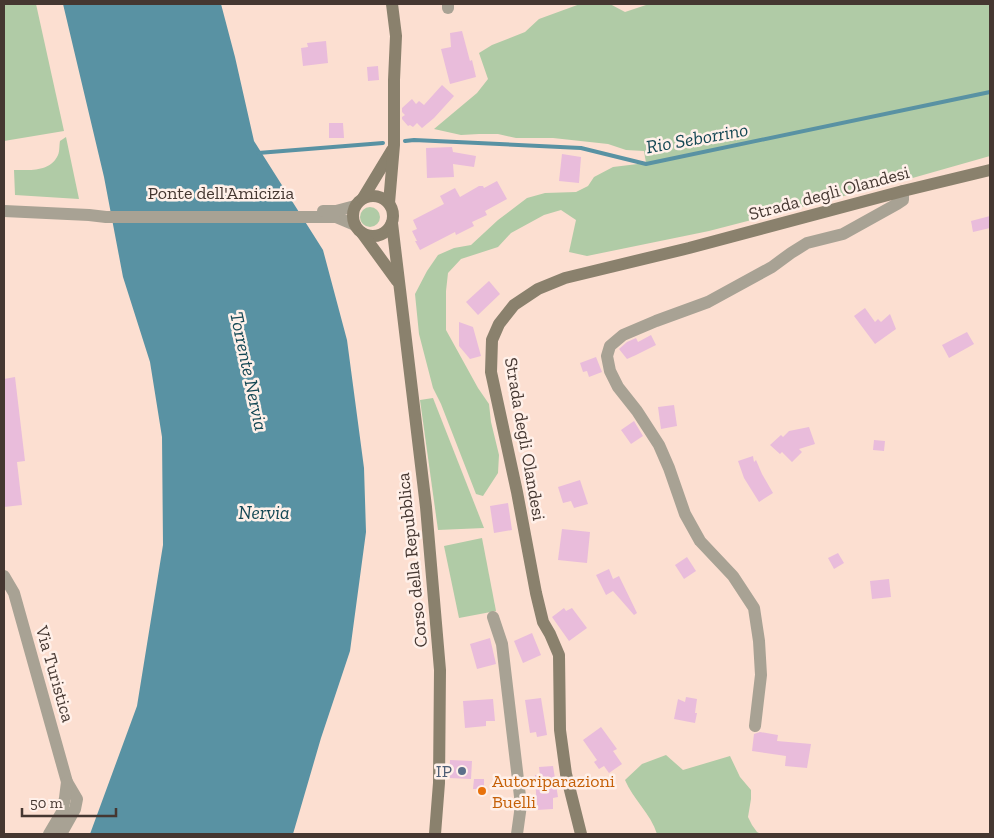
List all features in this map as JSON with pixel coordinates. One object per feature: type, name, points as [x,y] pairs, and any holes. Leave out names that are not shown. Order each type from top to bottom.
[{"type":"main road","points":[[388,203],[394,146],[396,36],[392,4]]},
{"type":"main road","points":[[359,202],[374,196],[379,197],[388,203],[392,209],[392,223],[384,232],[373,236],[358,229],[353,219],[353,212],[359,202],[394,146]]},
{"type":"main road","name":"Strada degli Olandesi","points":[[580,834],[566,774],[560,730],[559,655],[541,615],[491,372],[492,340],[499,324],[514,305],[538,289],[566,278],[990,170]]},
{"type":"main road","name":"Corso della Repubblica","points":[[392,223],[426,507],[440,670],[439,783],[435,834]]},
{"type":"main road","name":"Corso della Repubblica","points":[[358,229],[399,283]]},
{"type":"street","points":[[755,726],[761,675],[760,641],[754,608],[734,576],[700,540],[685,514],[659,445],[637,411],[618,387],[610,372],[606,356],[610,346],[623,335],[708,302],[772,267],[807,243],[842,234],[903,200],[903,191]]},
{"type":"street","points":[[358,229],[336,214],[359,202]]},
{"type":"street","name":"Ponte dell'Amicizia","points":[[4,211],[89,215],[336,214]]},
{"type":"street","name":"Via Turistica","points":[[4,576],[14,593],[67,782],[77,798],[75,810],[61,834]]},
{"type":"street","points":[[493,618],[502,644],[521,805],[517,834]]},
{"type":"street","name":"Via Turistica","points":[[49,834],[62,812],[67,782]]},
{"type":"green space","points":[[4,4],[36,4],[64,131],[4,141]]},
{"type":"green space","points":[[580,4],[610,4],[625,12],[649,4],[990,4],[990,156],[709,231],[587,256],[569,252],[576,220],[561,210],[544,215],[511,233],[498,247],[461,259],[448,273],[446,330],[489,404],[491,422],[499,455],[498,473],[483,496],[476,494],[433,388],[419,334],[415,294],[438,255],[454,248],[471,245],[498,220],[527,198],[545,193],[576,192],[588,186],[594,177],[613,167],[646,163],[644,151],[626,150],[608,144],[553,138],[516,138],[498,134],[461,135],[434,129],[477,93],[488,79],[479,53],[492,45],[525,32],[539,19]]},
{"type":"green space","points":[[66,137],[79,199],[15,195],[14,170],[38,169],[49,165],[58,155],[60,141]]},
{"type":"green space","points":[[370,207],[377,210],[380,217],[377,224],[370,227],[363,224],[360,217],[363,210]]},
{"type":"green space","points":[[433,398],[484,528],[438,530],[420,400]]},
{"type":"green space","points":[[482,538],[496,611],[459,618],[444,546]]},
{"type":"green space","points":[[666,755],[683,770],[730,756],[740,777],[751,790],[748,817],[757,832],[761,834],[657,834],[651,820],[625,780],[642,764]]},
{"type":"water","name":"Nervia","points":[[63,4],[221,4],[254,141],[323,250],[347,340],[364,468],[366,532],[350,651],[321,738],[293,834],[90,834],[137,706],[163,545],[162,437],[150,362],[123,277],[104,177]]},
{"type":"building","points":[[462,31],[476,77],[450,84],[441,49],[451,47],[450,33]]},
{"type":"building","points":[[326,41],[328,63],[303,66],[301,48],[308,47],[307,43]]},
{"type":"building","points":[[378,66],[379,80],[368,81],[367,67]]},
{"type":"building","points":[[442,85],[454,96],[422,128],[417,123],[413,127],[408,126],[402,119],[405,115],[402,112],[402,108],[412,99],[416,104],[419,101],[424,105]]},
{"type":"building","points":[[329,123],[343,123],[344,138],[329,138]]},
{"type":"building","points":[[452,147],[453,152],[476,156],[474,167],[453,164],[454,177],[427,178],[426,148]]},
{"type":"building","points":[[562,154],[581,157],[579,183],[559,181]]},
{"type":"building","points":[[497,181],[507,199],[485,211],[487,215],[472,222],[474,226],[456,235],[455,232],[420,250],[412,231],[417,229],[413,220],[444,204],[440,196],[455,188],[460,197],[479,186],[484,188]]},
{"type":"building","points":[[990,216],[990,228],[973,232],[971,221]]},
{"type":"building","points":[[489,281],[500,294],[478,315],[466,302]]},
{"type":"building","points":[[865,308],[875,322],[878,319],[881,322],[890,314],[896,329],[875,344],[854,316]]},
{"type":"building","points":[[459,322],[473,327],[481,356],[470,359],[459,346]]},
{"type":"building","points":[[967,332],[974,344],[949,358],[942,345]]},
{"type":"building","points":[[651,335],[656,345],[627,359],[619,349],[627,342],[636,338],[638,342]]},
{"type":"building","points":[[596,357],[602,372],[589,377],[587,371],[583,372],[580,363]]},
{"type":"building","points":[[15,377],[25,461],[17,462],[22,505],[4,507],[4,379]]},
{"type":"building","points":[[674,405],[677,426],[661,429],[658,407]]},
{"type":"building","points":[[634,421],[643,436],[631,444],[621,430]]},
{"type":"building","points":[[809,427],[815,444],[799,449],[802,452],[792,462],[782,452],[780,454],[770,445],[781,435],[783,437],[789,431]]},
{"type":"building","points":[[874,440],[885,441],[884,451],[873,450]]},
{"type":"building","points":[[753,456],[754,462],[756,460],[773,493],[759,502],[744,478],[738,461]]},
{"type":"building","points":[[580,480],[588,504],[574,508],[571,501],[563,503],[558,487]]},
{"type":"building","points":[[508,503],[512,530],[494,533],[490,506]]},
{"type":"building","points":[[562,529],[590,532],[587,563],[558,560]]},
{"type":"building","points":[[838,553],[844,563],[834,569],[828,558]]},
{"type":"building","points":[[687,557],[696,571],[684,579],[675,565]]},
{"type":"building","points":[[609,569],[613,579],[619,576],[637,613],[634,615],[613,591],[606,595],[596,575]]},
{"type":"building","points":[[889,579],[891,597],[872,599],[870,581]]},
{"type":"building","points":[[564,608],[566,611],[572,608],[587,628],[569,641],[552,617]]},
{"type":"building","points":[[532,633],[541,655],[523,663],[514,641]]},
{"type":"building","points":[[490,638],[496,664],[477,669],[470,644]]},
{"type":"building","points":[[686,697],[697,699],[695,723],[674,719],[678,699],[685,702]]},
{"type":"building","points":[[541,698],[547,735],[537,737],[536,732],[530,733],[525,700]]},
{"type":"building","points":[[493,699],[495,721],[486,721],[486,726],[465,728],[463,701]]},
{"type":"building","points":[[601,727],[617,749],[613,751],[622,764],[609,773],[604,766],[599,769],[594,762],[597,760],[583,740]]},
{"type":"building","points":[[760,732],[778,735],[777,741],[811,744],[807,768],[785,766],[786,756],[752,751],[754,734]]},
{"type":"building","points":[[450,760],[472,761],[471,779],[449,778]]},
{"type":"building","points":[[553,766],[558,797],[553,798],[553,809],[537,810],[535,775],[540,775],[539,767]]},
{"type":"building","points":[[474,779],[484,779],[484,789],[473,789]]},
{"type":"waterway","name":"Rio Seborrino","points":[[405,141],[581,148],[646,164],[990,92]]},
{"type":"waterway","points":[[258,153],[383,143]]},
{"type":"place","name":"IP","points":[[462,771]]},
{"type":"place","name":"Autoriparazioni Buelli","points":[[482,791]]},
{"type":"water label","name":"Torrente Nervia","points":[[249,371]]}]
